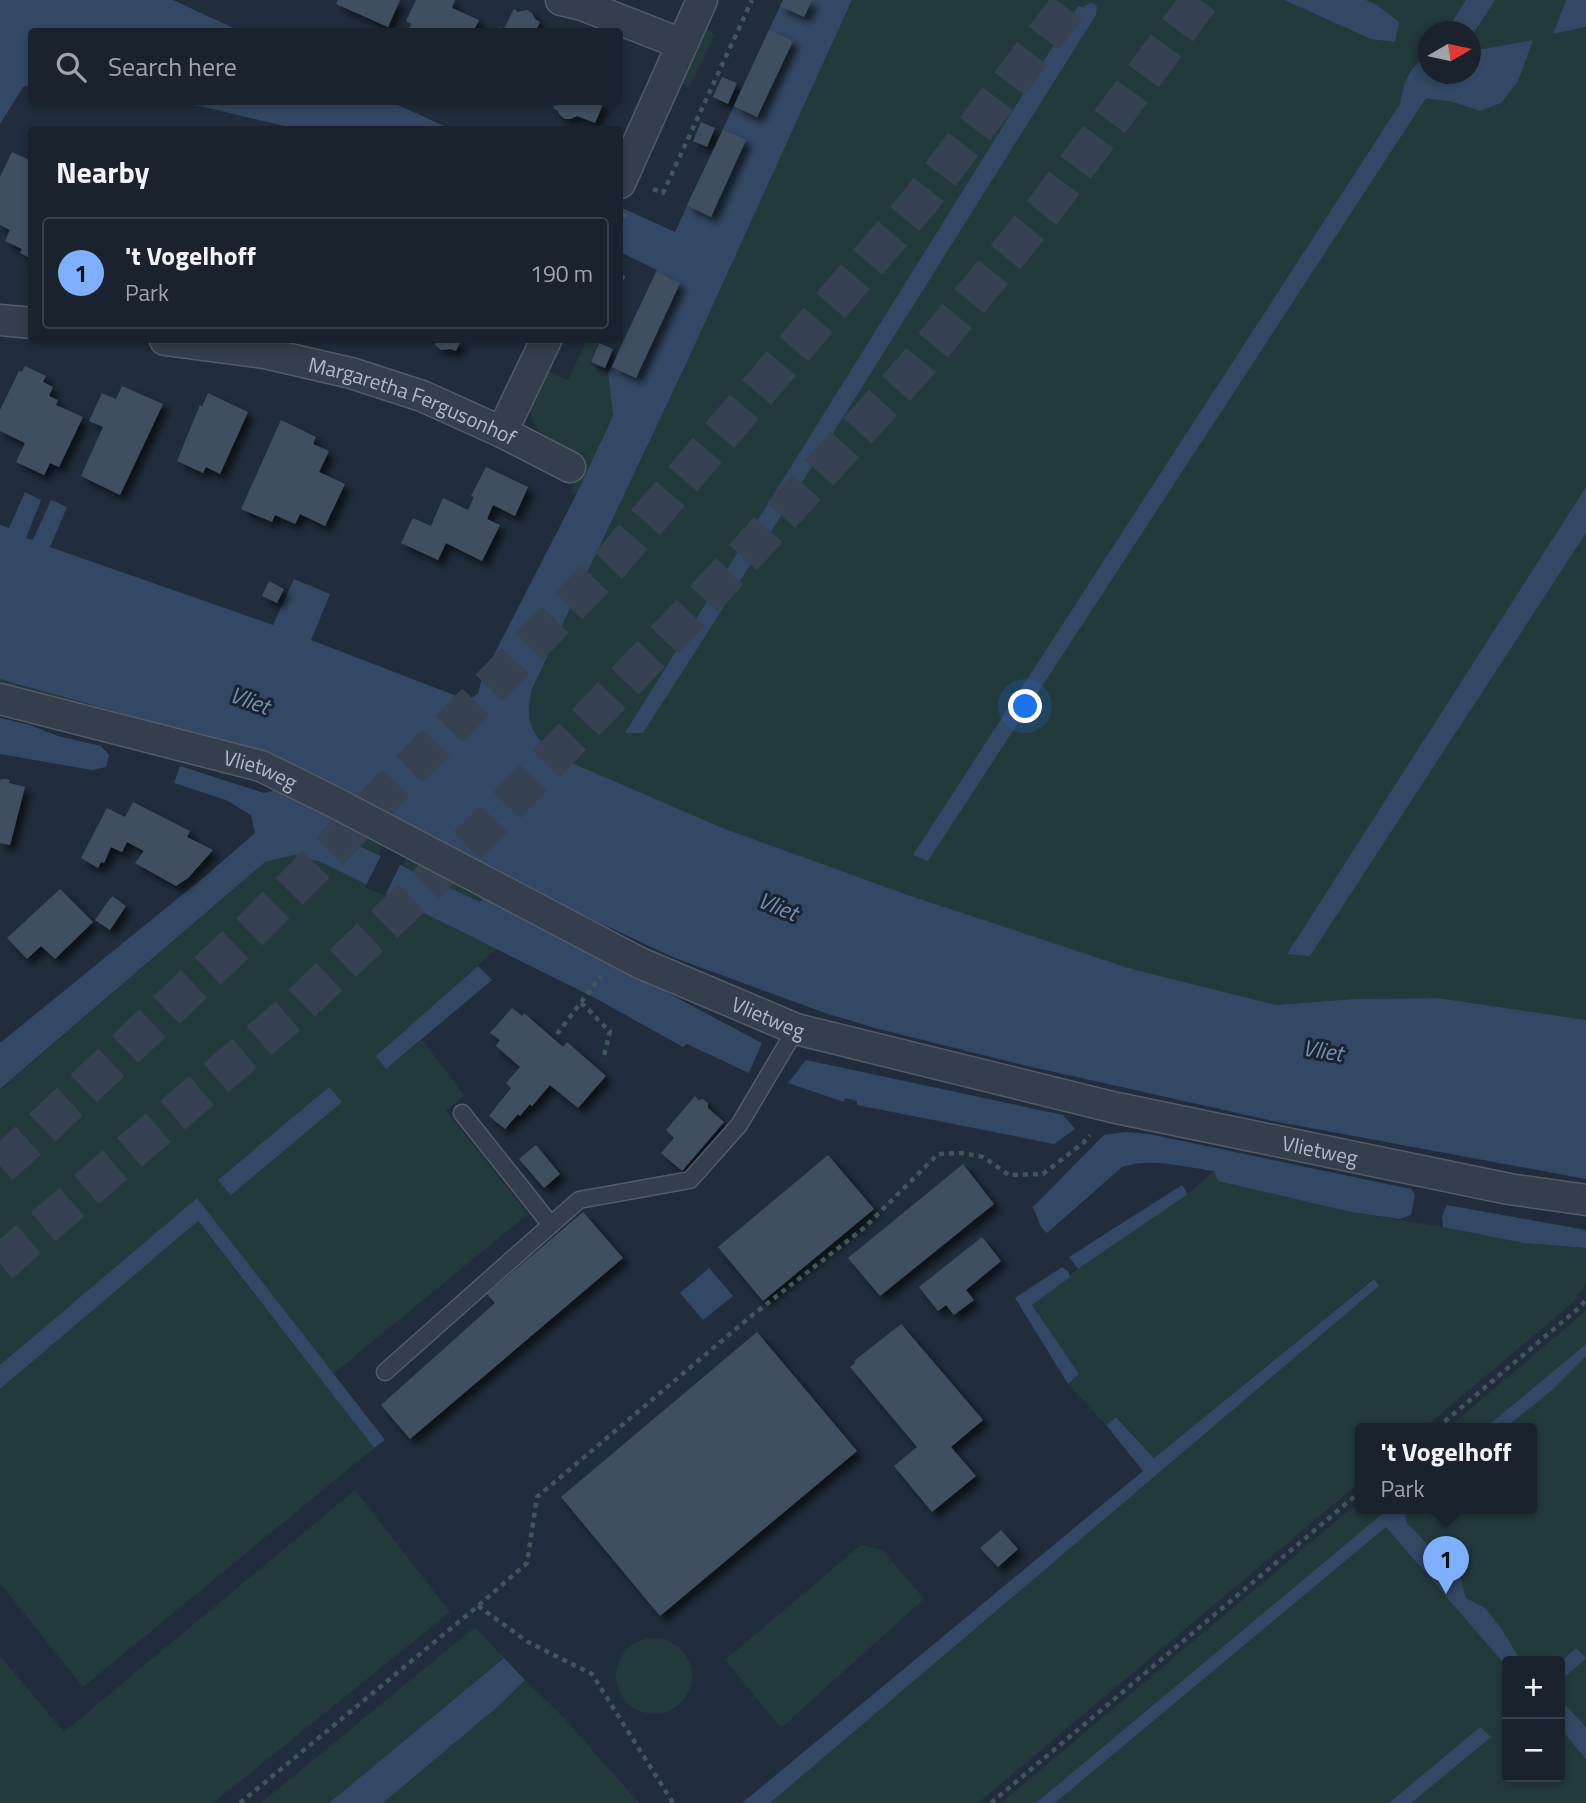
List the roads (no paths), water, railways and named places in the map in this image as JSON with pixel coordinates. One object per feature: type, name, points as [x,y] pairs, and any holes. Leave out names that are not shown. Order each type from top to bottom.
[{"type":"street","points":[[561,0],[582,5],[682,44]]},
{"type":"street","points":[[623,176],[702,0]]},
{"type":"street","points":[[0,320],[28,323]]},
{"type":"street","name":"Margaretha Fergusonhof","points":[[188,343],[264,353],[351,373],[422,396],[502,432],[570,467]]},
{"type":"street","points":[[502,432],[545,343]]},
{"type":"street","name":"Vlietweg","points":[[0,699],[261,766],[640,963],[796,1029],[1112,1107],[1510,1189],[1586,1200]]},
{"type":"lane","points":[[385,1372],[579,1200],[690,1180],[739,1125],[796,1029]]},
{"type":"lane","points":[[462,1114],[551,1225]]},
{"type":"water","points":[[0,0],[173,0],[234,28],[28,28],[28,85],[23,87],[0,124]]},
{"type":"water","name":"Vliet","points":[[783,0],[852,0],[686,364],[532,689],[530,720],[534,732],[543,743],[558,757],[725,829],[908,895],[1135,970],[1276,1005],[1354,999],[1438,998],[1586,1020],[1586,1179],[1273,1121],[1023,1065],[825,1013],[675,958],[501,877],[270,755],[0,679],[0,525],[9,528],[25,492],[41,500],[26,538],[33,540],[51,500],[67,507],[50,547],[273,625],[294,579],[330,594],[311,640],[467,700],[478,694],[482,678],[576,495],[613,416],[608,373],[657,270],[623,253],[623,208],[675,232]]},
{"type":"water","points":[[1284,0],[1366,0],[1399,22],[1395,42],[1371,39]]},
{"type":"water","points":[[1466,0],[1495,0],[1481,22],[1452,21]]},
{"type":"water","points":[[1566,0],[1586,0],[1586,27],[1553,34]]},
{"type":"water","points":[[1091,2],[1097,6],[1096,15],[706,635],[643,733],[625,733],[1078,6],[1084,7]]},
{"type":"water","points":[[1533,40],[1518,81],[1501,103],[1480,111],[1453,102],[1426,98],[928,861],[913,855],[1400,104],[1411,71],[1418,63],[1418,84],[1481,84],[1481,49]]},
{"type":"water","points":[[196,105],[398,105],[444,126],[284,126]]},
{"type":"water","points":[[1586,487],[1586,533],[1310,956],[1287,954]]},
{"type":"water","points":[[0,718],[101,746],[109,755],[106,767],[92,770],[0,754]]},
{"type":"water","points":[[180,766],[264,793],[282,789],[349,822],[340,837],[480,902],[485,896],[762,1043],[749,1073],[687,1044],[683,1047],[595,998],[321,862],[294,855],[265,862],[0,1089],[0,1043],[255,833],[251,815],[226,800],[174,783]]},
{"type":"water","points":[[478,966],[492,980],[386,1069],[376,1056]]},
{"type":"water","points":[[806,1060],[1063,1115],[1075,1129],[1054,1144],[857,1105],[857,1101],[845,1098],[844,1102],[788,1083]]},
{"type":"water","points":[[329,1087],[342,1102],[231,1195],[218,1180]]},
{"type":"water","points":[[1125,1132],[1149,1134],[1411,1189],[1415,1195],[1411,1215],[1399,1219],[1351,1212],[1218,1181],[1214,1171],[1144,1163],[1122,1167],[1047,1233],[1041,1227],[1033,1207],[1104,1135]]},
{"type":"water","points":[[1182,1185],[1188,1194],[1078,1269],[1069,1257]]},
{"type":"water","points":[[197,1198],[385,1440],[374,1448],[198,1221],[0,1389],[0,1365]]},
{"type":"water","points":[[1447,1205],[1586,1230],[1586,1248],[1523,1243],[1443,1227],[1442,1216]]},
{"type":"water","points":[[1062,1267],[1068,1271],[1070,1277],[1032,1305],[1079,1374],[1068,1384],[1015,1298]]},
{"type":"water","points":[[709,1268],[733,1296],[703,1320],[680,1293]]},
{"type":"water","points":[[1374,1279],[1379,1286],[770,1803],[742,1803],[1143,1471],[1106,1425],[1116,1417],[1154,1458]]},
{"type":"water","points":[[1586,1344],[1586,1356],[1552,1390],[1511,1423],[1491,1423]]},
{"type":"water","points":[[1382,1514],[1405,1514],[1407,1523],[1428,1545],[1450,1559],[1461,1575],[1466,1598],[1485,1608],[1518,1656],[1502,1656],[1502,1661],[1386,1527],[1055,1803],[1036,1803]]},
{"type":"water","points":[[1576,1648],[1586,1658],[1565,1677],[1565,1658]]},
{"type":"water","points":[[504,1658],[525,1680],[502,1703],[383,1803],[329,1803]]},
{"type":"water","points":[[1565,1705],[1586,1727],[1586,1759],[1565,1734]]},
{"type":"water","points":[[1480,1727],[1491,1737],[1411,1803],[1389,1803]]},
{"type":"tunnel","points":[[0,1166],[253,928],[616,557],[920,201],[1073,0]]},
{"type":"tunnel","points":[[0,1264],[290,1014],[485,828],[737,564],[917,365],[1044,210],[1200,0]]},
{"type":"place","name":"'t Vogelhoff","points":[[1446,1594]]}]
